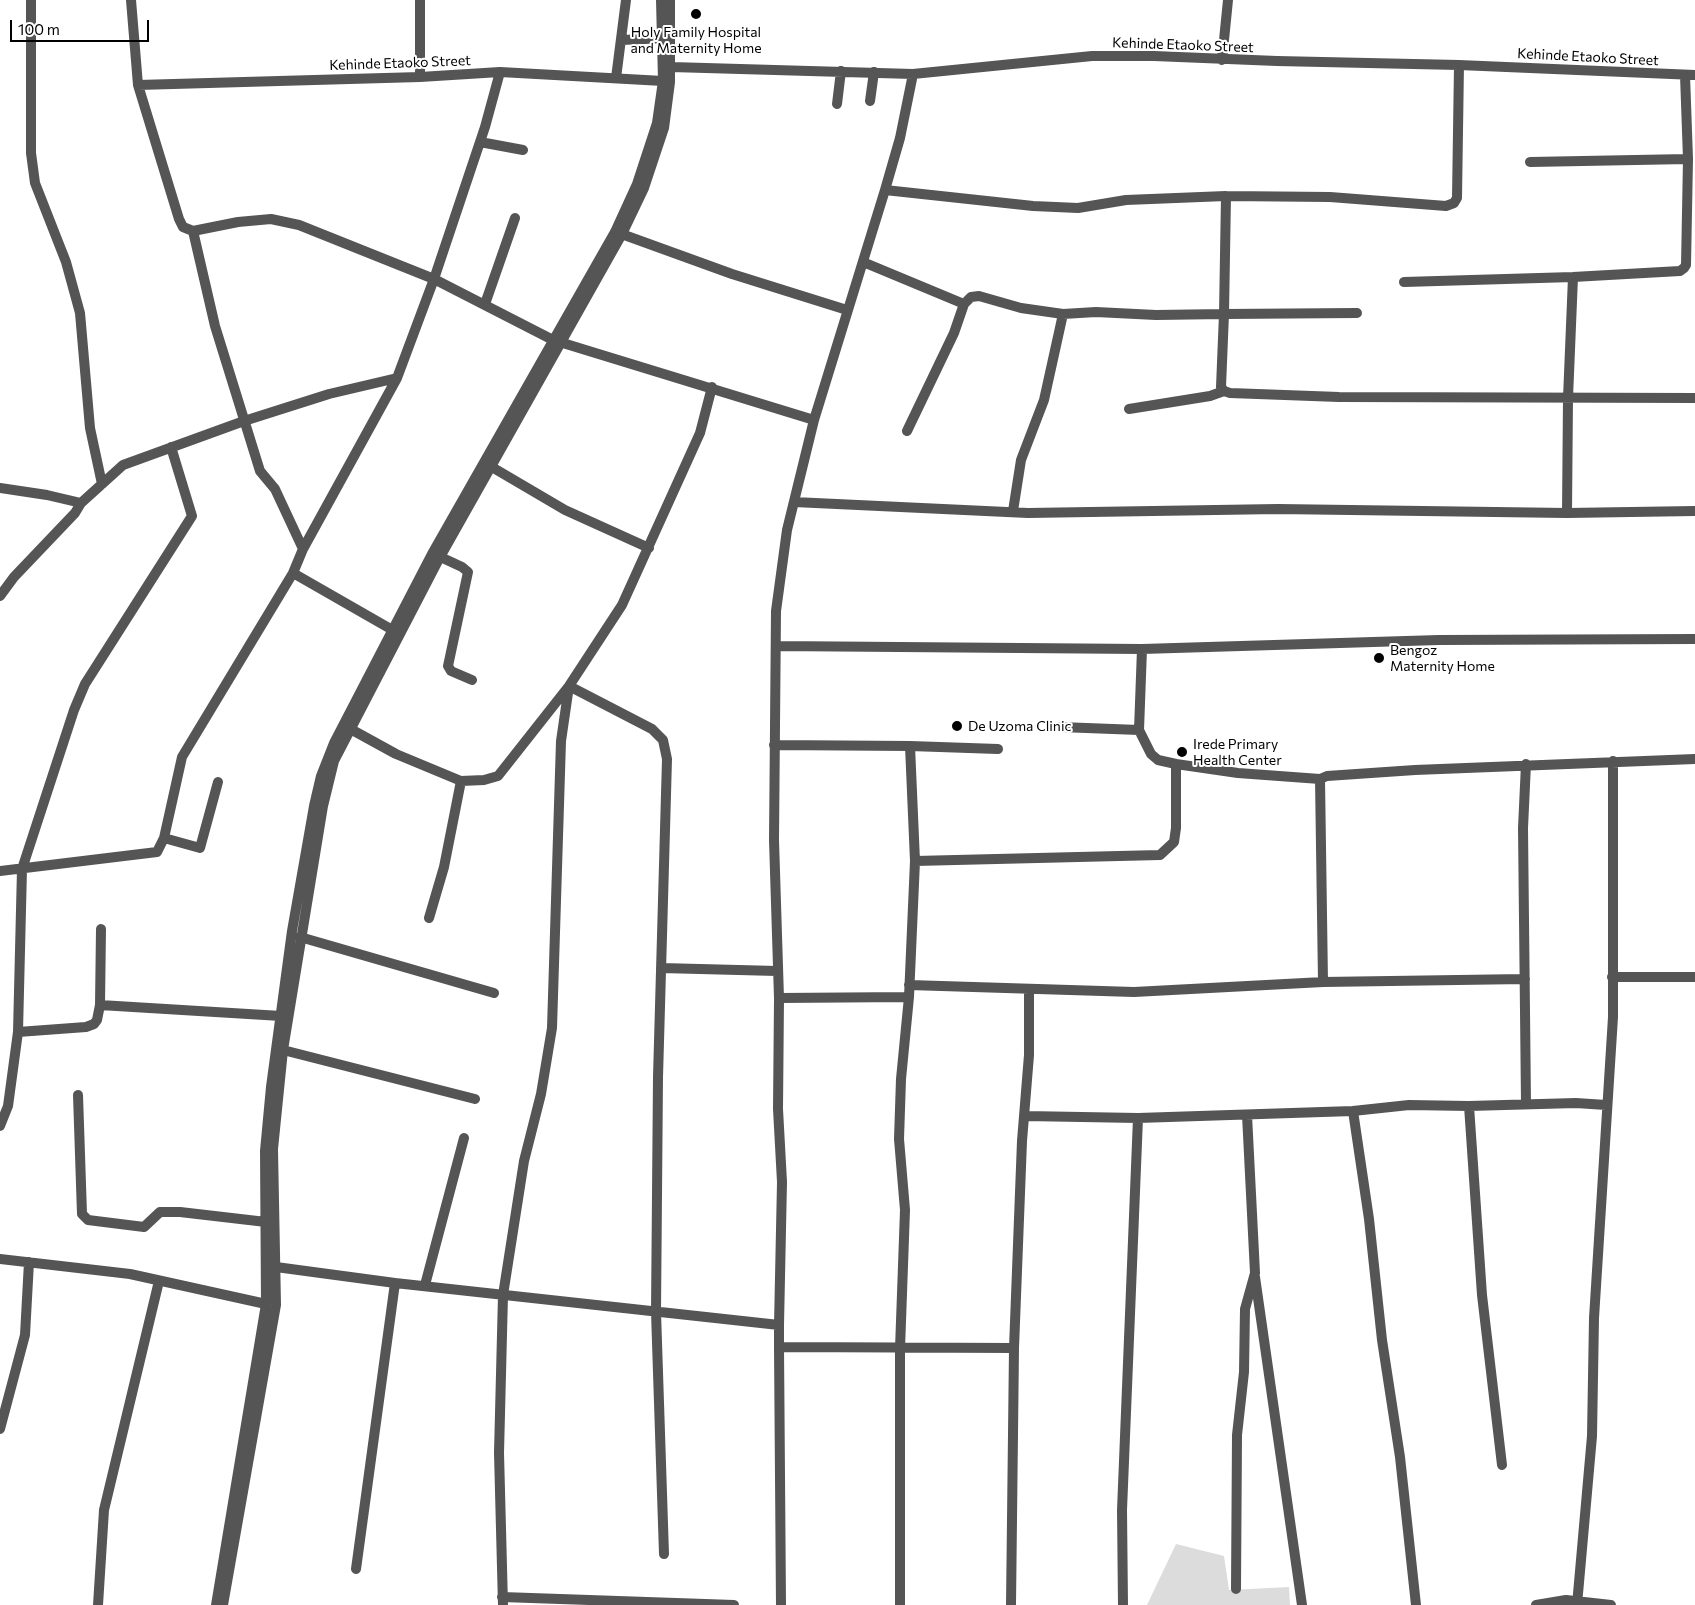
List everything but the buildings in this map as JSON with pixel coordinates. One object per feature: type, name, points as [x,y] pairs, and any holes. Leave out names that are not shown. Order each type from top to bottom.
[{"type":"street","points":[[31,0],[31,153],[35,183],[66,262],[80,313],[90,428],[102,484]]},
{"type":"street","points":[[131,0],[138,84],[179,220],[184,227],[193,232],[238,222],[271,219],[289,223],[434,279],[558,341],[814,420]]},
{"type":"street","points":[[420,0],[420,77]]},
{"type":"street","points":[[616,78],[626,0]]},
{"type":"street","points":[[224,1605],[276,1305],[273,1149],[283,1050],[300,937],[323,806],[334,761],[347,727],[395,632],[436,555],[618,233],[656,155],[664,128],[671,67],[662,0]]},
{"type":"street","points":[[618,233],[638,184],[656,123],[663,81],[670,0]]},
{"type":"street","points":[[1222,60],[1228,0]]},
{"type":"street","points":[[622,40],[666,38]]},
{"type":"street","name":"Kehinde Etaoko Street","points":[[671,67],[913,74],[1092,56],[1154,56],[1222,60],[1459,64],[1690,75]]},
{"type":"street","points":[[885,190],[1033,206],[1078,208],[1126,200],[1226,196],[1330,197],[1446,206],[1454,203],[1457,198],[1459,64]]},
{"type":"street","points":[[837,104],[841,71]]},
{"type":"street","points":[[0,871],[157,852],[164,838],[182,757],[293,573],[303,549],[397,378],[434,279],[480,142],[500,72]]},
{"type":"street","name":"Kehinde Etaoko Street","points":[[138,84],[420,77],[500,72],[663,81]]},
{"type":"street","points":[[870,101],[874,72]]},
{"type":"street","points":[[781,1605],[779,1324],[782,1182],[778,1109],[779,998],[774,745],[776,611],[787,530],[814,420],[900,138],[913,74]]},
{"type":"street","points":[[1404,282],[1573,277],[1680,271],[1686,265],[1690,75]]},
{"type":"street","points":[[480,142],[523,150]]},
{"type":"street","points":[[1530,162],[1688,159]]},
{"type":"street","points":[[1224,391],[1220,382],[1224,314],[1226,196]]},
{"type":"street","points":[[485,304],[516,218]]},
{"type":"street","points":[[193,232],[215,326],[260,471],[275,489],[303,549]]},
{"type":"street","points":[[618,233],[732,274],[847,310]]},
{"type":"street","points":[[863,262],[964,304]]},
{"type":"street","points":[[1567,513],[1568,398],[1573,277]]},
{"type":"street","points":[[908,431],[954,333],[964,304],[970,297],[979,296],[1020,308],[1063,314],[1096,312],[1156,315],[1357,313]]},
{"type":"street","points":[[1013,511],[1021,460],[1044,400],[1063,314]]},
{"type":"street","points":[[0,596],[14,577],[74,513],[81,503],[123,465],[244,421],[329,394],[397,378]]},
{"type":"street","points":[[347,727],[396,754],[462,781],[484,780],[498,776],[570,686],[622,605],[700,433],[712,387]]},
{"type":"street","points":[[1129,408],[1210,396],[1224,391],[1339,397],[1695,398]]},
{"type":"street","points":[[0,1126],[8,1106],[18,1032],[22,868],[79,696],[192,516],[171,447]]},
{"type":"street","points":[[488,465],[565,510],[648,548]]},
{"type":"street","points":[[0,488],[47,495],[81,503]]},
{"type":"street","points":[[794,502],[1013,511],[1117,513],[1278,509],[1567,513],[1695,511]]},
{"type":"street","points":[[436,555],[468,572],[448,666],[451,671],[472,680]]},
{"type":"street","points":[[293,573],[395,632]]},
{"type":"street","points":[[776,646],[1142,649],[1439,640],[1695,639]]},
{"type":"street","points":[[1142,649],[1139,730],[1152,754],[1158,760],[1176,764],[1238,773],[1320,779],[1327,776],[1526,764],[1695,759]]},
{"type":"street","points":[[570,686],[652,729],[663,740],[668,758],[661,968],[656,1312],[664,1554]]},
{"type":"street","points":[[570,686],[561,741],[552,1028],[541,1094],[524,1161],[503,1295],[499,1453],[503,1601],[734,1605]]},
{"type":"street","points":[[216,1605],[266,1304],[265,1151],[292,931],[314,806],[327,758],[347,727]]},
{"type":"street","points":[[1060,728],[1139,730]]},
{"type":"street","points":[[774,745],[998,749]]},
{"type":"street","points":[[900,1605],[900,1349],[905,1210],[899,1139],[901,1079],[909,997],[915,861],[910,746]]},
{"type":"street","points":[[1577,1603],[1592,1436],[1594,1318],[1613,1017],[1614,761]]},
{"type":"street","points":[[915,861],[1160,856],[1174,842],[1176,828],[1176,764]]},
{"type":"street","points":[[1526,764],[1523,828],[1526,1103]]},
{"type":"street","points":[[1320,779],[1323,982]]},
{"type":"street","points":[[429,918],[444,867],[462,781]]},
{"type":"street","points":[[164,838],[200,848],[218,782]]},
{"type":"street","points":[[18,1032],[86,1027],[94,1024],[97,1020],[100,1005],[101,928]]},
{"type":"street","points":[[300,937],[494,993]]},
{"type":"street","points":[[661,968],[777,972]]},
{"type":"street","points":[[1612,977],[1695,977]]},
{"type":"street","points":[[909,985],[1134,992],[1323,982],[1525,979]]},
{"type":"street","points":[[1011,1605],[1014,1348],[1029,990]]},
{"type":"street","points":[[779,998],[909,997]]},
{"type":"street","points":[[100,1005],[281,1016]]},
{"type":"street","points":[[283,1050],[475,1099]]},
{"type":"street","points":[[78,1095],[82,1214],[88,1220],[144,1227],[160,1212],[180,1212],[266,1222]]},
{"type":"street","points":[[1025,1116],[1138,1118],[1353,1111],[1409,1105],[1469,1106],[1526,1103],[1606,1105]]},
{"type":"street","points":[[1469,1106],[1482,1295],[1502,1465]]},
{"type":"street","points":[[1353,1111],[1369,1219],[1382,1340],[1400,1457],[1416,1605]]},
{"type":"street","points":[[1247,1115],[1255,1273],[1302,1605]]},
{"type":"street","points":[[1123,1605],[1122,1510],[1138,1118]]},
{"type":"street","points":[[425,1284],[464,1138]]},
{"type":"street","points":[[0,1259],[130,1274],[266,1304]]},
{"type":"street","points":[[0,1429],[25,1335],[29,1262]]},
{"type":"street","points":[[276,1267],[395,1283],[425,1284],[503,1295],[779,1324]]},
{"type":"street","points":[[1236,1589],[1237,1435],[1244,1372],[1245,1309],[1255,1273]]},
{"type":"street","points":[[98,1605],[104,1510],[159,1281]]},
{"type":"street","points":[[356,1569],[395,1283]]},
{"type":"street","points":[[779,1347],[1014,1348]]},
{"type":"street","points":[[1536,1605],[1577,1603],[1611,1605]]},
{"type":"shaded area","points":[[1176,1544],[1224,1556],[1229,1590],[1289,1587],[1290,1605],[1147,1605]]},
{"type":"place","name":"Holy Family Hospital and Maternity Home","points":[[696,14]]},
{"type":"place","name":"Bengoz Maternity Home","points":[[1379,658]]},
{"type":"place","name":"De Uzoma Clinic","points":[[957,726]]},
{"type":"place","name":"Irede Primary Health Center","points":[[1182,752]]}]
